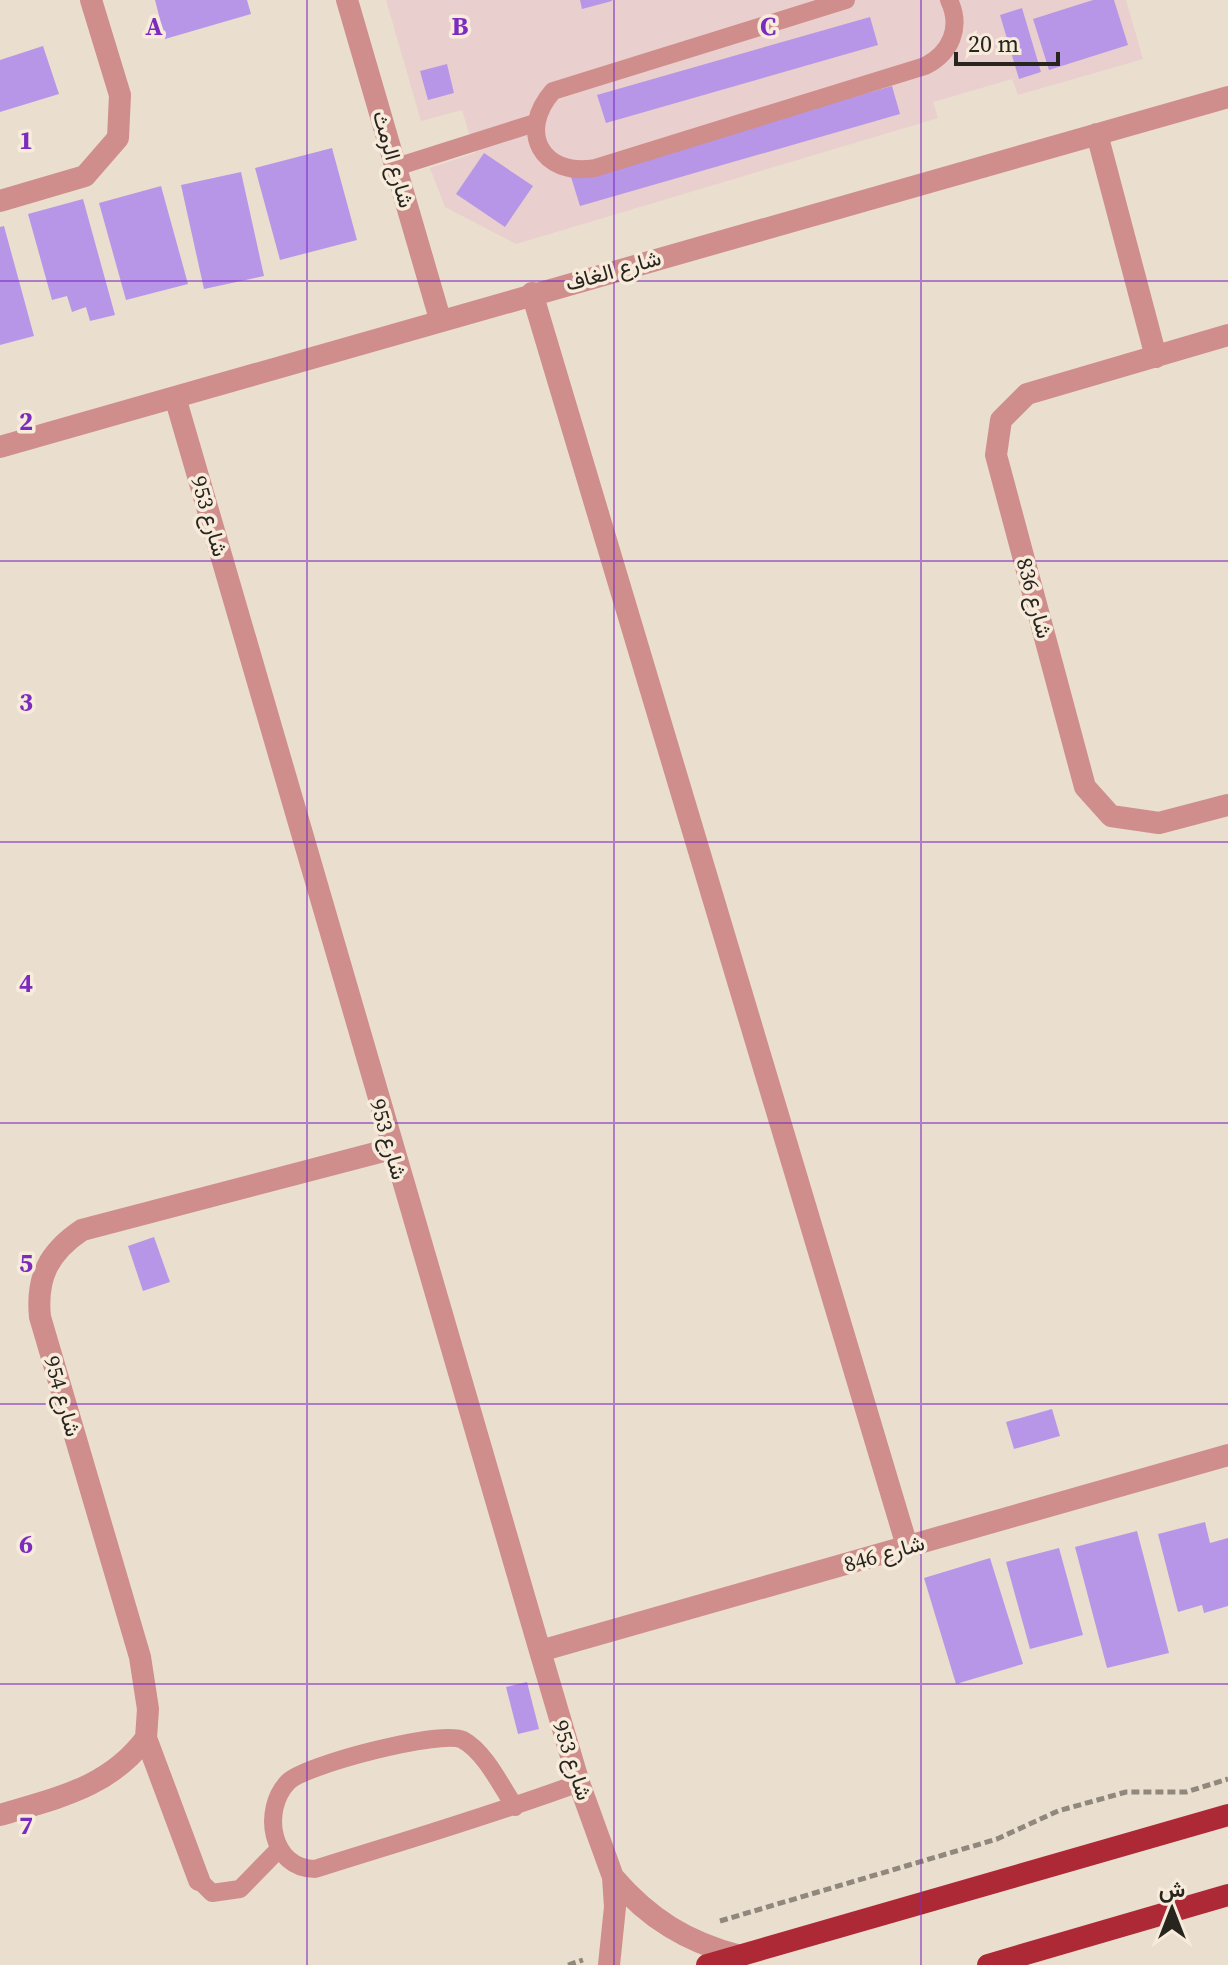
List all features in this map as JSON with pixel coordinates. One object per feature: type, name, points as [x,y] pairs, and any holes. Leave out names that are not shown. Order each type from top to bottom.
[{"type":"highway","points":[[707,1965],[1228,1815]]},
{"type":"highway","points":[[988,1965],[1228,1895]]},
{"type":"street","points":[[0,201],[85,176],[118,138],[120,95],[91,0]]},
{"type":"street","name":"شارع الرمث","points":[[347,0],[440,319]]},
{"type":"street","name":"شارع الغاف","points":[[0,447],[440,319],[1228,97]]},
{"type":"street","points":[[1097,134],[1156,357]]},
{"type":"street","points":[[532,293],[907,1546]]},
{"type":"street","name":"شارع 836","points":[[1228,335],[1027,394],[1001,420],[996,455],[1085,787],[1111,816],[1159,823],[1228,805]]},
{"type":"street","name":"شارع 953","points":[[175,397],[391,1149],[579,1783],[613,1877],[615,1907],[610,1959]]},
{"type":"street","name":"شارع 954","points":[[199,1880],[146,1738],[148,1709],[140,1657],[40,1317],[38,1296],[42,1276],[51,1257],[82,1230],[391,1149]]},
{"type":"street","name":"شارع 846","points":[[540,1651],[1228,1455]]},
{"type":"street","points":[[0,1815],[103,1780],[126,1761],[146,1738]]},
{"type":"street","name":"شارع 953","points":[[613,1877],[653,1918],[677,1933],[707,1947],[740,1956]]},
{"type":"lane","points":[[846,0],[553,91],[541,105],[535,123],[537,141],[546,157],[560,167],[578,171],[595,168],[925,66],[951,43],[955,21],[949,0]]},
{"type":"lane","points":[[396,167],[535,123]]},
{"type":"lane","points":[[515,1807],[474,1748],[455,1737],[428,1737],[289,1781],[274,1809],[274,1835],[279,1849],[295,1864],[315,1869],[515,1807],[579,1783]]},
{"type":"lane","points":[[199,1880],[212,1893],[240,1889],[279,1849]]},
{"type":"path","points":[[677,1933],[997,1839],[1058,1811],[1126,1792],[1186,1792],[1228,1779]]},
{"type":"path","points":[[568,1965],[610,1959]]},
{"type":"shaded area","points":[[386,0],[1126,0],[1143,59],[1018,95],[1012,79],[933,102],[938,118],[516,244],[445,207],[430,168],[475,153],[462,110],[421,121]]},
{"type":"building","points":[[155,0],[247,0],[251,14],[165,39]]},
{"type":"building","points":[[580,0],[612,0],[612,1],[582,9]]},
{"type":"building","points":[[1093,0],[1114,0],[1128,45],[1049,70],[1033,19]]},
{"type":"building","points":[[1022,8],[1041,72],[1019,79],[1000,15]]},
{"type":"building","points":[[870,17],[878,45],[606,123],[597,95]]},
{"type":"building","points":[[43,46],[59,94],[0,112],[0,60]]},
{"type":"building","points":[[447,64],[454,93],[428,100],[420,71]]},
{"type":"building","points":[[892,86],[900,114],[580,206],[571,177]]},
{"type":"building","points":[[332,148],[357,240],[280,260],[255,168]]},
{"type":"building","points":[[484,153],[533,186],[505,227],[456,194]]},
{"type":"building","points":[[241,172],[264,276],[204,289],[181,185]]},
{"type":"building","points":[[161,186],[188,284],[126,300],[99,203]]},
{"type":"building","points":[[83,199],[115,315],[90,321],[86,307],[72,312],[67,296],[52,300],[28,214]]},
{"type":"building","points":[[4,226],[34,336],[0,345],[0,227]]},
{"type":"building","points":[[154,1237],[170,1282],[143,1291],[128,1246]]},
{"type":"building","points":[[1052,1409],[1060,1436],[1014,1449],[1006,1422]]},
{"type":"building","points":[[1205,1522],[1210,1543],[1228,1538],[1228,1606],[1204,1613],[1202,1605],[1178,1612],[1158,1534]]},
{"type":"building","points":[[1137,1531],[1169,1653],[1107,1668],[1075,1547]]},
{"type":"building","points":[[1059,1548],[1083,1635],[1030,1649],[1006,1562]]},
{"type":"building","points":[[990,1558],[1023,1664],[956,1684],[924,1578]]},
{"type":"building","points":[[527,1682],[539,1729],[518,1734],[506,1687]]}]
